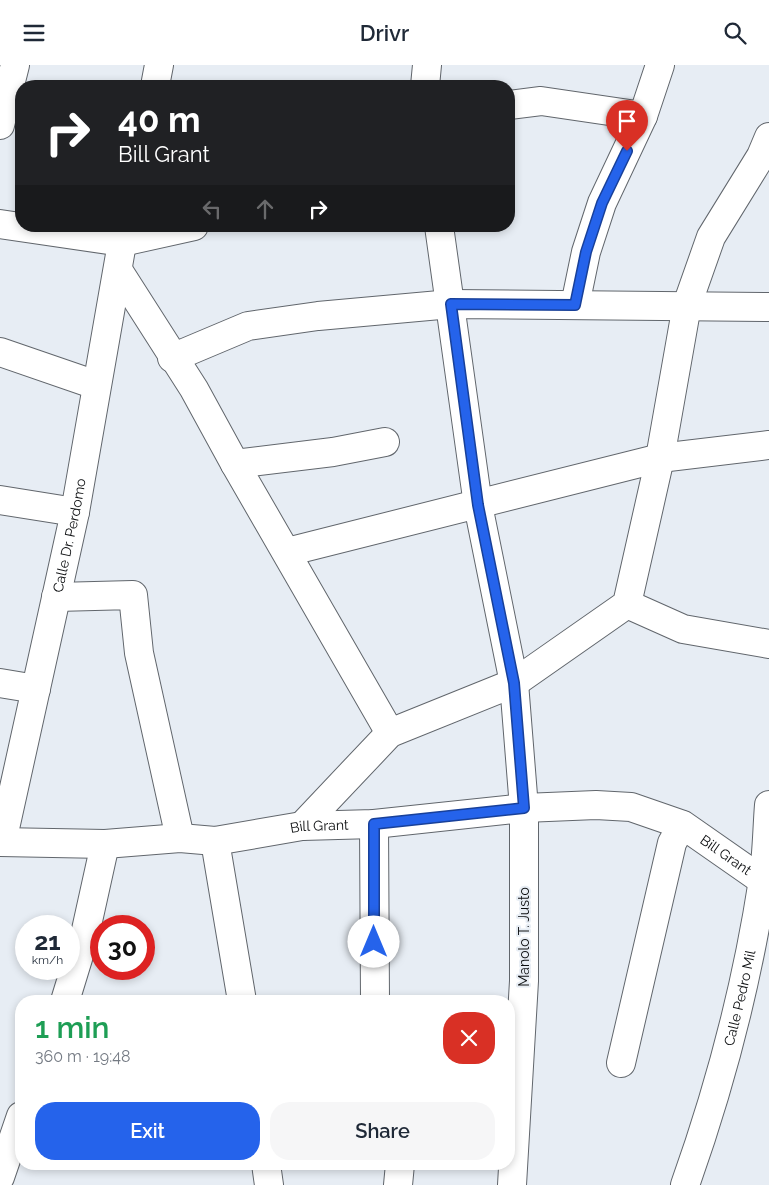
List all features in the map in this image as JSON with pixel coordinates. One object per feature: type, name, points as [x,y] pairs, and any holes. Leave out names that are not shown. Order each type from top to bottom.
[{"type":"street","points":[[0,125],[15,65]]},
{"type":"street","points":[[156,80],[159,65]]},
{"type":"street","points":[[426,80],[427,65]]},
{"type":"street","points":[[575,305],[586,252],[602,203],[643,117],[660,65]]},
{"type":"street","points":[[515,104],[541,101],[643,117]]},
{"type":"street","points":[[302,826],[390,733],[514,683],[627,604],[660,458],[687,305],[712,237],[766,150]]},
{"type":"street","points":[[0,224],[15,225]]},
{"type":"street","points":[[98,232],[123,234],[141,232]]},
{"type":"street","name":"Manolo T. Justo","points":[[440,232],[478,505],[514,683],[524,808],[524,981],[515,1047]]},
{"type":"street","name":"Calle Dr. Perdomo","points":[[1,842],[75,512],[123,234]]},
{"type":"street","points":[[118,270],[172,358],[194,389],[235,464],[287,551],[390,733]]},
{"type":"street","points":[[172,358],[248,326],[318,316],[451,304],[769,307]]},
{"type":"street","points":[[0,352],[96,385]]},
{"type":"street","points":[[235,464],[333,452],[385,442]]},
{"type":"street","points":[[287,551],[478,505],[660,458],[769,445]]},
{"type":"street","points":[[0,500],[75,512]]},
{"type":"street","points":[[56,597],[133,595],[140,653],[180,838]]},
{"type":"street","points":[[627,604],[683,629],[769,644]]},
{"type":"street","points":[[0,683],[36,689]]},
{"type":"street","name":"Calle Pedro Mil","points":[[685,1185],[710,1116],[766,882],[769,805]]},
{"type":"street","name":"Bill Grant","points":[[1,842],[105,844],[180,838],[215,841],[302,826],[374,824],[524,808],[631,807],[682,825],[766,882]]},
{"type":"street","points":[[374,824],[375,995]]},
{"type":"street","points":[[621,1063],[672,843],[682,825]]},
{"type":"street","points":[[215,841],[241,995]]},
{"type":"street","points":[[67,995],[84,939],[105,844]]},
{"type":"street","points":[[0,1177],[15,1133]]},
{"type":"street","points":[[267,1170],[269,1185]]},
{"type":"street","points":[[398,1185],[399,1170]]},
{"type":"street","name":"Manolo T. Justo","points":[[512,1170],[512,1185]]},
{"type":"route","points":[[374,942],[374,824],[524,808],[514,683],[478,505],[451,304],[575,305],[586,252],[602,203],[627,151]]}]
